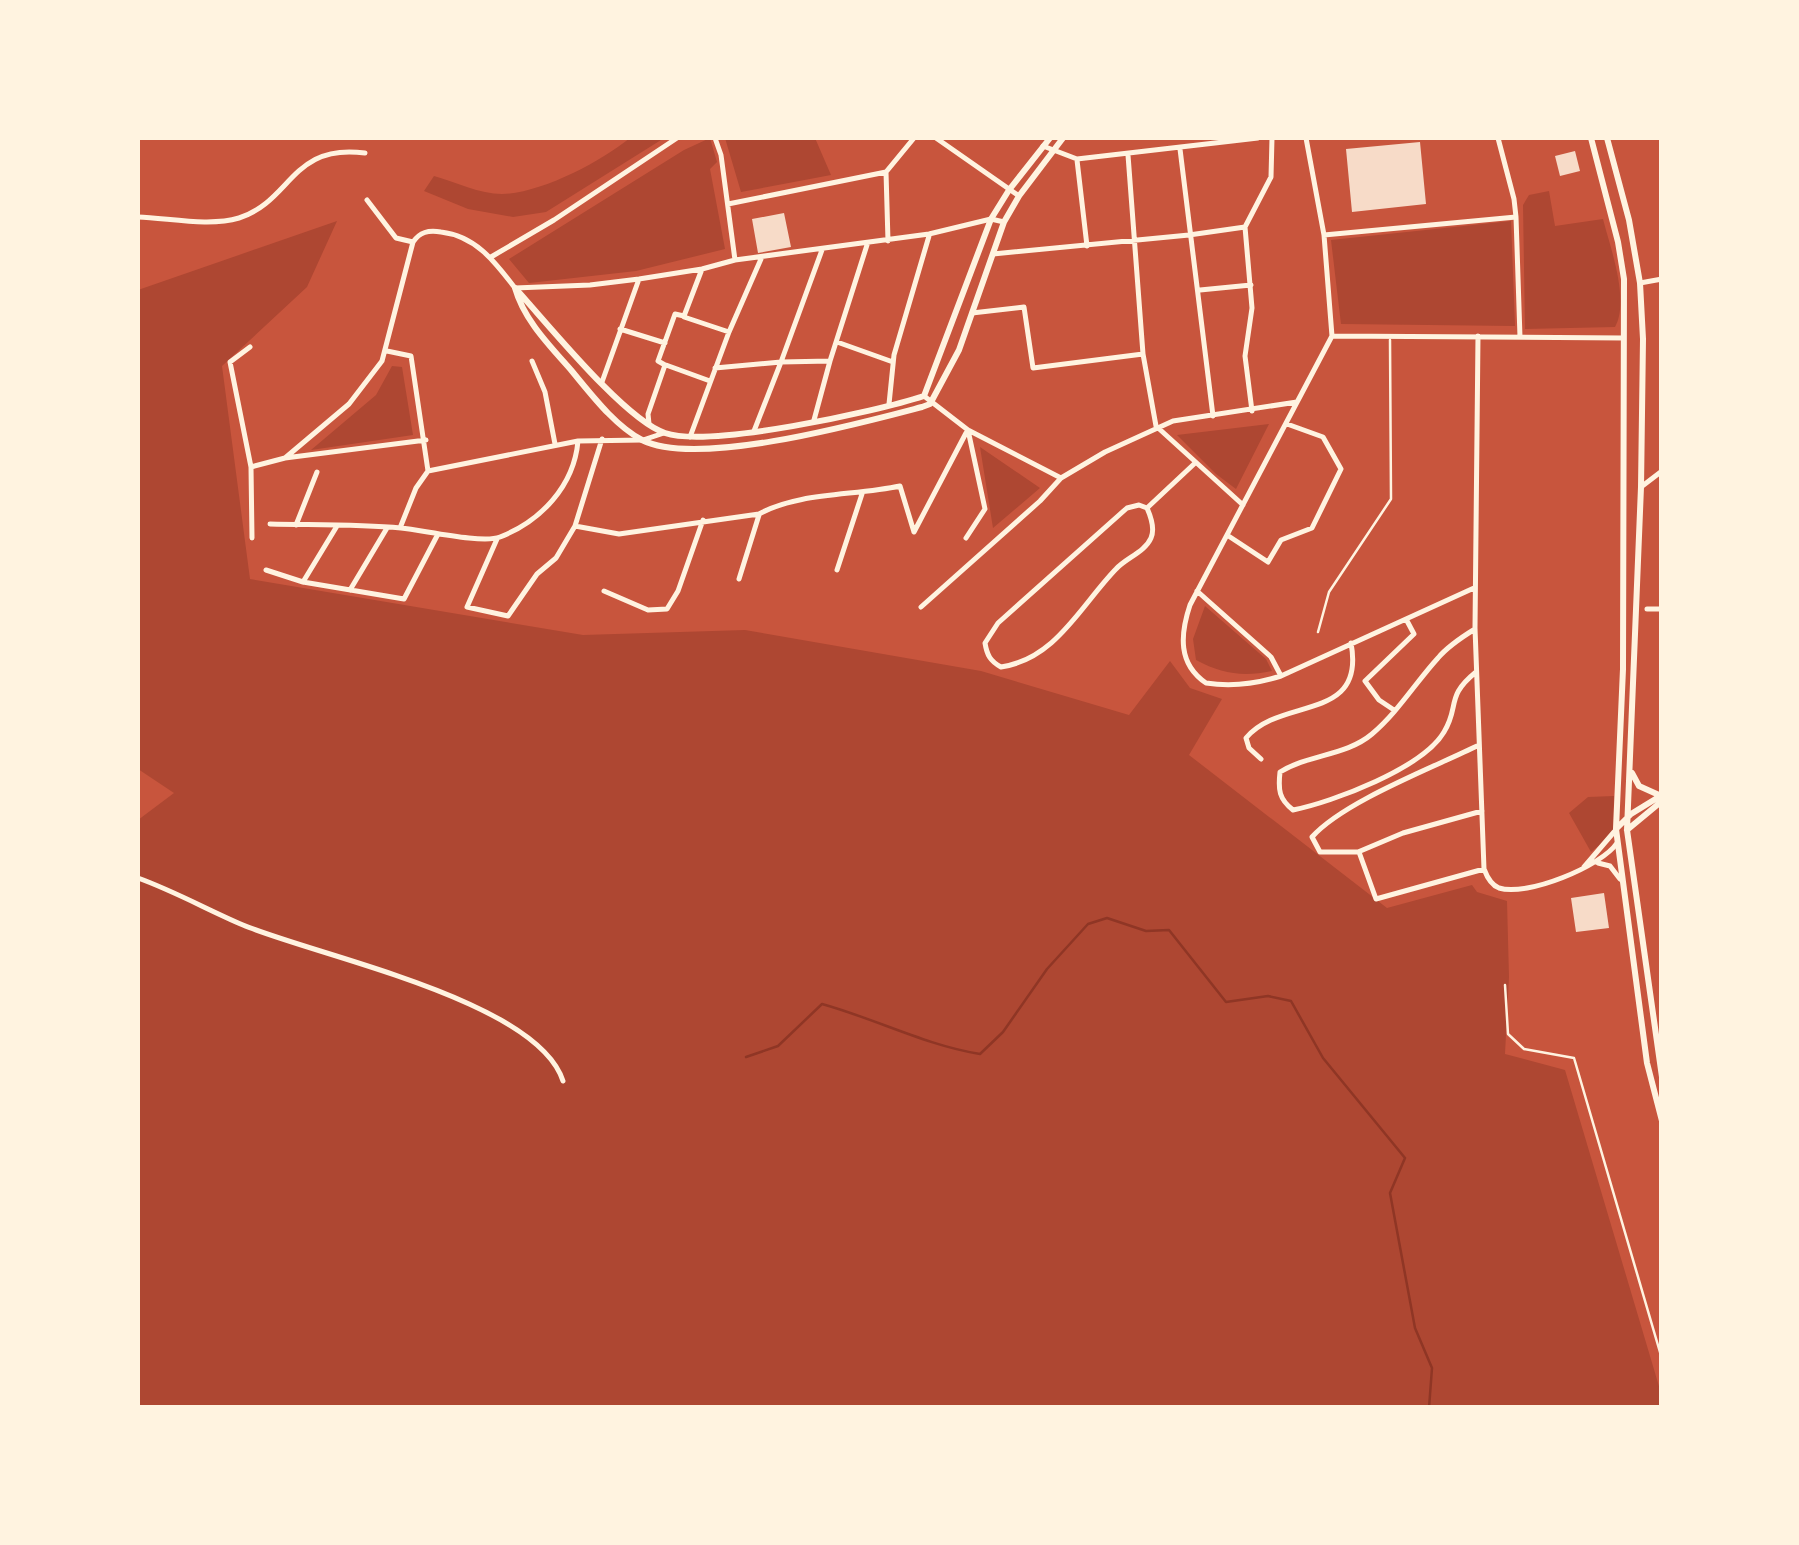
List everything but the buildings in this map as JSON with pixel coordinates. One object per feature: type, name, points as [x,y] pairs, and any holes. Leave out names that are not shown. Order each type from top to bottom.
[{"type":"main road","points":[[515,288],[602,382],[664,433],[690,437],[754,431],[889,407],[924,396],[991,219],[1050,138]]},
{"type":"main road","points":[[515,288],[520,308],[571,371],[626,429],[643,440],[685,450],[759,442],[876,419],[930,404],[959,350],[1004,222],[1063,138]]},
{"type":"main road","points":[[1592,138],[1624,279],[1623,669],[1616,829],[1647,1064],[1662,1120]]},
{"type":"main road","points":[[1607,138],[1629,220],[1640,283],[1641,487],[1627,830],[1662,1077]]},
{"type":"main road","points":[[1630,765],[1638,786],[1661,797]]},
{"type":"main road","points":[[1616,829],[1628,816],[1661,797]]},
{"type":"main road","points":[[1617,843],[1661,797]]},
{"type":"street","points":[[491,257],[677,138]]},
{"type":"street","points":[[715,138],[722,155],[735,260]]},
{"type":"street","points":[[728,204],[886,172],[914,138]]},
{"type":"street","points":[[936,138],[1019,196]]},
{"type":"street","points":[[1043,146],[1077,159],[1258,138]]},
{"type":"street","points":[[1252,411],[1244,356],[1252,308],[1245,226],[1271,177],[1272,138]]},
{"type":"street","points":[[1306,138],[1324,235],[1332,336],[1197,591],[1185,620],[1182,641],[1186,662],[1206,682],[1237,685],[1282,676],[1474,588]]},
{"type":"street","points":[[1498,138],[1516,217],[1520,337]]},
{"type":"street","points":[[1180,149],[1212,416]]},
{"type":"street","points":[[138,217],[219,221],[239,218],[262,205],[308,162],[337,151],[364,153]]},
{"type":"street","points":[[1128,155],[1132,239],[1156,426],[1243,505]]},
{"type":"street","points":[[1077,159],[1087,246]]},
{"type":"street","points":[[886,172],[888,241]]},
{"type":"street","points":[[367,200],[396,238],[413,242]]},
{"type":"street","points":[[1324,235],[1516,217]]},
{"type":"street","points":[[285,458],[350,404],[387,351],[413,242],[418,234],[430,230],[454,233],[491,257],[515,288],[640,279],[702,270],[735,260],[930,234],[991,219],[1004,222]]},
{"type":"street","points":[[993,254],[1189,236],[1245,226]]},
{"type":"street","points":[[889,407],[893,362],[930,234]]},
{"type":"street","points":[[814,420],[867,244]]},
{"type":"street","points":[[754,431],[822,250]]},
{"type":"street","points":[[690,437],[728,332],[762,259]]},
{"type":"street","points":[[684,316],[702,270]]},
{"type":"street","points":[[602,382],[640,279]]},
{"type":"street","points":[[1640,283],[1662,280]]},
{"type":"street","points":[[1199,290],[1251,285]]},
{"type":"street","points":[[972,313],[1024,307],[1032,368],[1144,354]]},
{"type":"street","points":[[710,382],[658,361],[675,314],[728,332]]},
{"type":"street","points":[[620,328],[665,344]]},
{"type":"street","points":[[1332,336],[1625,338]]},
{"type":"street","points":[[1478,336],[1474,588],[1484,869],[1500,888],[1547,883],[1595,862],[1617,843]]},
{"type":"street","points":[[837,342],[893,362]]},
{"type":"street","points":[[250,347],[230,362],[251,466],[252,538]]},
{"type":"street","points":[[387,351],[410,356],[426,440],[428,471],[416,488],[400,528]]},
{"type":"street","points":[[532,361],[545,392],[555,446]]},
{"type":"street","points":[[716,368],[830,361]]},
{"type":"street","points":[[649,424],[648,414],[666,365]]},
{"type":"street","points":[[924,396],[968,430],[1061,478]]},
{"type":"street","points":[[922,608],[1078,466],[1156,426],[1297,402]]},
{"type":"street","points":[[1227,535],[1268,562],[1281,540],[1312,528],[1342,469],[1323,437],[1287,424]]},
{"type":"street","points":[[574,526],[619,534],[759,514],[779,503],[900,486],[914,532],[968,430]]},
{"type":"street","points":[[966,538],[985,509],[968,430]]},
{"type":"street","points":[[428,471],[578,441],[643,440],[664,433]]},
{"type":"street","points":[[578,441],[577,456],[562,491],[546,509],[497,539],[467,607],[508,616],[537,574],[556,558],[574,526],[602,439]]},
{"type":"street","points":[[251,466],[426,440]]},
{"type":"street","points":[[1147,508],[1194,464]]},
{"type":"street","points":[[1641,487],[1662,471]]},
{"type":"street","points":[[296,525],[316,472]]},
{"type":"street","points":[[837,570],[862,494]]},
{"type":"street","points":[[1127,508],[1147,508],[1152,519],[1151,539],[1120,564],[1060,637],[1014,665],[1001,667],[993,663],[985,643],[998,623],[1127,508]]},
{"type":"street","points":[[739,578],[759,514]]},
{"type":"street","points":[[604,591],[648,610],[667,609],[678,591],[703,520]]},
{"type":"street","points":[[270,524],[400,528],[497,539]]},
{"type":"street","points":[[303,582],[336,526]]},
{"type":"street","points":[[349,590],[387,528]]},
{"type":"street","points":[[266,570],[303,582],[404,598],[438,534]]},
{"type":"street","points":[[1197,591],[1271,657],[1282,676]]},
{"type":"street","points":[[1646,609],[1662,609]]},
{"type":"street","points":[[1394,710],[1378,700],[1365,681],[1414,634],[1406,618]]},
{"type":"street","points":[[1475,628],[1438,657],[1374,733],[1355,746],[1295,763],[1280,772],[1282,801],[1294,810],[1326,803],[1371,784],[1435,745],[1447,728],[1452,699],[1459,686],[1476,672]]},
{"type":"street","points":[[1260,759],[1249,748],[1246,738],[1272,718],[1336,697],[1347,686],[1355,661],[1352,643]]},
{"type":"street","points":[[1477,746],[1361,803],[1312,837],[1320,852],[1358,852],[1403,833],[1482,811]]},
{"type":"street","points":[[1584,867],[1616,829]]},
{"type":"street","points":[[1358,852],[1376,899],[1484,869]]},
{"type":"street","points":[[1595,862],[1610,866],[1622,882]]},
{"type":"street","points":[[138,878],[244,925],[346,956],[515,1027],[551,1058],[562,1081]]},
{"type":"lane","points":[[1318,632],[1329,592],[1391,499],[1390,338]]},
{"type":"lane","points":[[1505,985],[1508,1034],[1524,1050],[1574,1058],[1662,1360]]},
{"type":"shaded area","points":[[630,138],[661,140],[546,212],[513,217],[468,209],[424,191],[434,176],[502,194],[535,188],[587,166]]},
{"type":"shaded area","points":[[710,138],[717,162],[710,169],[725,249],[636,271],[529,283],[509,259],[684,150]]},
{"type":"shaded area","points":[[725,138],[815,138],[831,175],[741,192]]},
{"type":"shaded area","points":[[1549,191],[1555,226],[1603,219],[1620,288],[1615,327],[1525,329],[1523,205],[1529,195]]},
{"type":"shaded area","points":[[337,221],[307,287],[222,366],[250,579],[583,635],[745,630],[981,671],[1129,715],[1170,661],[1190,688],[1222,699],[1189,755],[1387,908],[1472,885],[1477,892],[1507,901],[1505,1054],[1565,1070],[1661,1393],[1661,1407],[138,1407],[138,820],[174,793],[138,769],[138,290]]},
{"type":"shaded area","points":[[1511,221],[1515,326],[1341,324],[1331,240]]},
{"type":"shaded area","points":[[392,366],[402,367],[413,435],[311,450],[376,395]]},
{"type":"shaded area","points":[[1269,424],[1236,489],[1177,435]]},
{"type":"shaded area","points":[[980,447],[1040,488],[993,528]]},
{"type":"shaded area","points":[[1205,606],[1266,659],[1272,671],[1233,673],[1196,660],[1193,639]]},
{"type":"shaded area","points":[[1614,796],[1613,834],[1591,852],[1569,813],[1588,797]]},
{"type":"waterway","points":[[746,1057],[778,1046],[822,1004],[980,1054],[1003,1032],[1047,969],[1088,924],[1107,918],[1146,931],[1169,930],[1226,1002],[1268,996],[1291,1001],[1323,1058],[1405,1158],[1390,1193],[1415,1328],[1432,1368],[1429,1408]]}]
